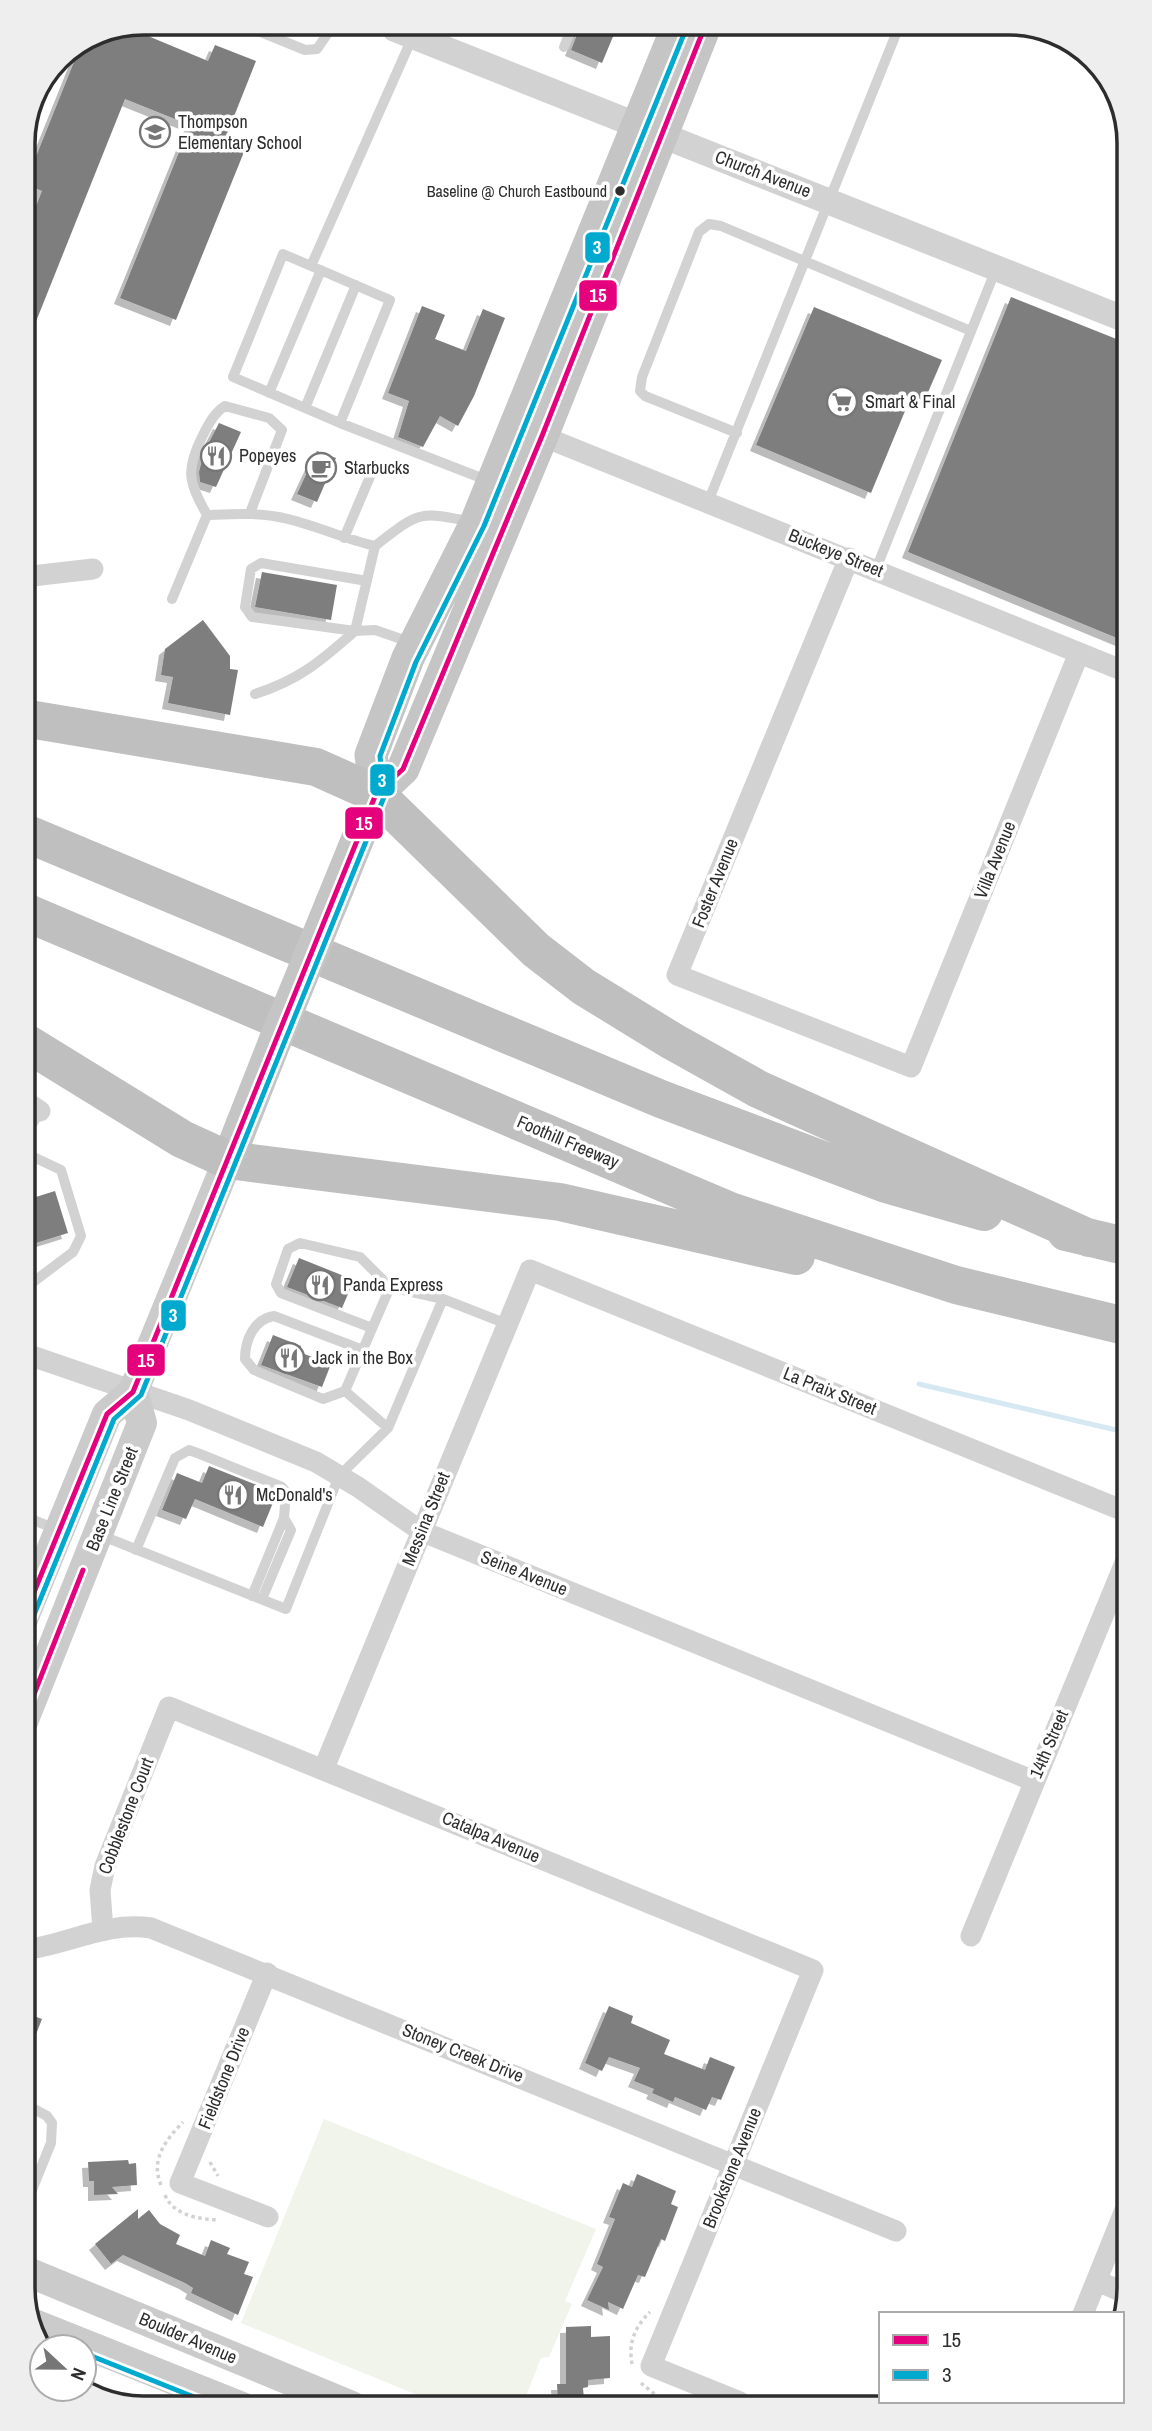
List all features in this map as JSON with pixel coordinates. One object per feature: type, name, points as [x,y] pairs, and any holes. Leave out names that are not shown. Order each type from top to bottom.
[{"type":"highway","points":[[35,720],[316,767],[376,794],[536,950],[584,987],[758,1089],[1089,1238]]},
{"type":"highway","points":[[35,837],[661,1100],[795,1151],[934,1198],[1117,1244]]},
{"type":"highway","name":"Foothill Freeway","points":[[35,916],[730,1211],[956,1285],[1117,1324]]},
{"type":"highway","points":[[35,1048],[182,1139],[228,1160],[560,1202],[804,1258],[973,1307],[1117,1342]]},
{"type":"main road","name":"Base Line Street","points":[[376,794],[371,755],[415,644],[489,528],[542,436],[650,129],[676,35]]},
{"type":"main road","name":"Base Line Street","points":[[35,1589],[107,1414],[133,1392],[376,794],[403,769],[489,528],[492,482],[557,322],[650,129],[700,35]]},
{"type":"main road","points":[[542,436],[538,403],[558,346],[557,322]]},
{"type":"main road","name":"Base Line Street","points":[[35,1692],[142,1423],[133,1392]]},
{"type":"main road","name":"Boulder Avenue","points":[[35,2275],[309,2396]]},
{"type":"main road","points":[[98,2361],[207,2396]]},
{"type":"street","name":"Church Avenue","points":[[412,35],[1117,316]]},
{"type":"street","name":"Buckeye Street","points":[[542,436],[1117,668]]},
{"type":"street","name":"Foster Avenue","points":[[849,558],[677,975],[911,1067]]},
{"type":"street","points":[[35,576],[93,569]]},
{"type":"street","name":"Villa Avenue","points":[[911,1067],[1079,653]]},
{"type":"street","name":"Messina Street","points":[[324,1768],[530,1270]]},
{"type":"street","name":"La Praix Street","points":[[530,1270],[1117,1508]]},
{"type":"street","name":"Seine Avenue","points":[[35,1357],[189,1410],[316,1462],[421,1531],[1034,1781]]},
{"type":"street","name":"14th Street","points":[[971,1936],[1117,1582]]},
{"type":"street","name":"Catalpa Avenue","points":[[169,1707],[324,1768],[813,1970]]},
{"type":"street","name":"Cobblestone Court","points":[[103,1930],[100,1889],[105,1866],[169,1707]]},
{"type":"street","name":"Stoney Creek Drive","points":[[35,1949],[126,1924],[151,1928],[896,2231]]},
{"type":"street","name":"Brookstone Avenue","points":[[639,2370],[734,2164],[813,1970]]},
{"type":"street","name":"Fieldstone Drive","points":[[267,1973],[180,2183],[268,2217]]},
{"type":"street","points":[[1084,2312],[1117,2230]]},
{"type":"street","points":[[1097,2281],[1117,2289]]},
{"type":"street","points":[[639,2370],[721,2396]]},
{"type":"lane","points":[[268,35],[305,50],[317,49],[327,35]]},
{"type":"lane","points":[[269,393],[403,35]]},
{"type":"lane","points":[[564,47],[569,35]]},
{"type":"lane","points":[[708,502],[807,262],[896,35]]},
{"type":"lane","points":[[737,433],[645,397],[640,391],[642,377],[699,232],[709,224],[721,226],[971,331]]},
{"type":"lane","points":[[340,423],[390,300],[283,254],[233,377],[340,423],[492,482]]},
{"type":"lane","points":[[876,569],[997,267]]},
{"type":"lane","points":[[305,408],[356,285]]},
{"type":"lane","points":[[207,515],[192,487],[190,465],[216,414],[222,407],[231,406],[269,418],[282,429],[250,513]]},
{"type":"lane","points":[[344,538],[372,472]]},
{"type":"lane","points":[[207,515],[250,513],[287,519],[375,546]]},
{"type":"lane","points":[[255,694],[283,685],[312,669],[355,631],[375,546],[407,521],[427,513],[489,528]]},
{"type":"lane","points":[[172,599],[207,515]]},
{"type":"lane","points":[[367,580],[261,563],[251,569],[244,607],[252,617],[355,631],[375,631],[415,644]]},
{"type":"lane","points":[[35,1158],[61,1170],[81,1236],[73,1252],[35,1279]]},
{"type":"lane","points":[[372,1328],[281,1293],[276,1284],[288,1249],[300,1243],[360,1257],[390,1287],[443,1299],[507,1324]]},
{"type":"lane","points":[[363,1350],[274,1316],[264,1318],[257,1324],[245,1359],[254,1370],[323,1399],[345,1391],[363,1350],[372,1328],[390,1287]]},
{"type":"lane","points":[[97,1534],[286,1609],[340,1476],[388,1428],[443,1299]]},
{"type":"lane","points":[[345,1391],[388,1428]]},
{"type":"lane","points":[[136,1550],[175,1458],[189,1450],[282,1487],[287,1500],[284,1518],[291,1530],[257,1597]]},
{"type":"lane","points":[[35,1521],[59,1530]]},
{"type":"lane","points":[[35,2110],[47,2116],[53,2134],[35,2181]]},
{"type":"path","points":[[190,2114],[160,2147],[158,2177],[168,2203],[190,2217],[223,2220]]},
{"type":"path","points":[[212,2154],[209,2164],[218,2176],[229,2181]]},
{"type":"path","points":[[656,2306],[637,2325],[632,2341],[639,2370],[656,2396]]},
{"type":"shaded area","points":[[324,2119],[596,2229],[565,2301],[572,2304],[549,2357],[541,2358],[526,2396],[420,2396],[241,2323]]},
{"type":"building","points":[[146,35],[208,61],[215,45],[256,61],[225,139],[246,147],[176,320],[120,298],[190,125],[125,99],[35,324],[35,209],[42,191],[35,188],[35,159],[75,60],[102,43],[122,37]]},
{"type":"building","points":[[577,35],[614,35],[602,63],[571,50]]},
{"type":"building","points":[[1011,297],[1117,339],[1117,638],[908,552]]},
{"type":"building","points":[[422,306],[445,315],[435,339],[466,351],[483,309],[505,318],[474,396],[458,426],[440,416],[423,447],[398,437],[409,401],[388,393]]},
{"type":"building","name":"Smart & Final","points":[[814,307],[942,360],[923,404],[910,399],[871,493],[756,445]]},
{"type":"building","name":"Popeyes","points":[[219,423],[241,432],[216,487],[200,482],[199,472],[204,452]]},
{"type":"building","name":"Starbucks","points":[[317,451],[336,458],[317,502],[297,494]]},
{"type":"building","points":[[262,572],[337,585],[331,620],[255,607]]},
{"type":"building","points":[[203,620],[230,656],[230,669],[238,670],[230,715],[168,703],[173,677],[161,675],[165,649]]},
{"type":"building","points":[[55,1191],[68,1233],[35,1243],[35,1197]]},
{"type":"building","name":"Panda Express","points":[[299,1258],[354,1280],[342,1308],[287,1287]]},
{"type":"building","name":"Jack in the Box","points":[[273,1335],[301,1346],[299,1352],[331,1364],[322,1387],[261,1365]]},
{"type":"building","points":[[209,1466],[277,1493],[263,1527],[195,1499],[186,1519],[162,1510],[177,1473],[202,1483]]},
{"type":"building","points":[[609,2006],[633,2016],[631,2023],[670,2040],[664,2054],[705,2070],[710,2057],[735,2067],[721,2100],[712,2097],[706,2110],[675,2097],[673,2102],[652,2093],[654,2089],[634,2081],[640,2068],[609,2057],[602,2071],[585,2063]]},
{"type":"building","points":[[35,2016],[42,2019],[35,2037]]},
{"type":"building","points":[[128,2160],[129,2164],[136,2163],[137,2185],[112,2187],[118,2194],[94,2195],[94,2181],[89,2181],[88,2162]]},
{"type":"building","points":[[637,2174],[676,2191],[671,2204],[678,2207],[665,2241],[661,2239],[645,2277],[638,2275],[623,2309],[608,2302],[609,2310],[587,2300],[603,2267],[597,2264],[615,2219],[609,2217],[623,2183],[632,2187]]},
{"type":"building","points":[[138,2209],[138,2219],[149,2210],[160,2224],[180,2235],[176,2244],[205,2256],[211,2240],[230,2248],[227,2254],[249,2262],[244,2274],[253,2277],[238,2315],[191,2293],[193,2288],[185,2283],[123,2255],[111,2264],[95,2244]]},
{"type":"building","points":[[591,2326],[591,2337],[610,2336],[610,2378],[588,2380],[588,2387],[583,2388],[584,2396],[558,2396],[557,2384],[566,2384],[566,2327]]},
{"type":"waterway","points":[[919,1384],[1117,1430]]},
{"type":"transit line","name":"3","points":[[35,1612],[114,1419],[141,1395],[384,797],[380,756],[416,662],[484,526],[684,35]]},
{"type":"transit line","name":"15","points":[[35,1590],[107,1414],[133,1392],[376,794],[403,769],[542,436],[701,35]]},
{"type":"transit line","name":"15","points":[[35,1692],[83,1570]]},
{"type":"transit line","name":"3","points":[[98,2359],[192,2396]]},
{"type":"place","name":"Thompson Elementary School","points":[[155,132]]},
{"type":"place","name":"Baseline @ Church Eastbound","points":[[620,191]]},
{"type":"place","name":"Smart & Final","points":[[842,402]]},
{"type":"place","name":"Popeyes","points":[[216,456]]},
{"type":"place","name":"Starbucks","points":[[321,468]]},
{"type":"place","name":"Panda Express","points":[[320,1285]]},
{"type":"place","name":"Jack in the Box","points":[[289,1358]]},
{"type":"place","name":"McDonald's","points":[[233,1495]]}]
